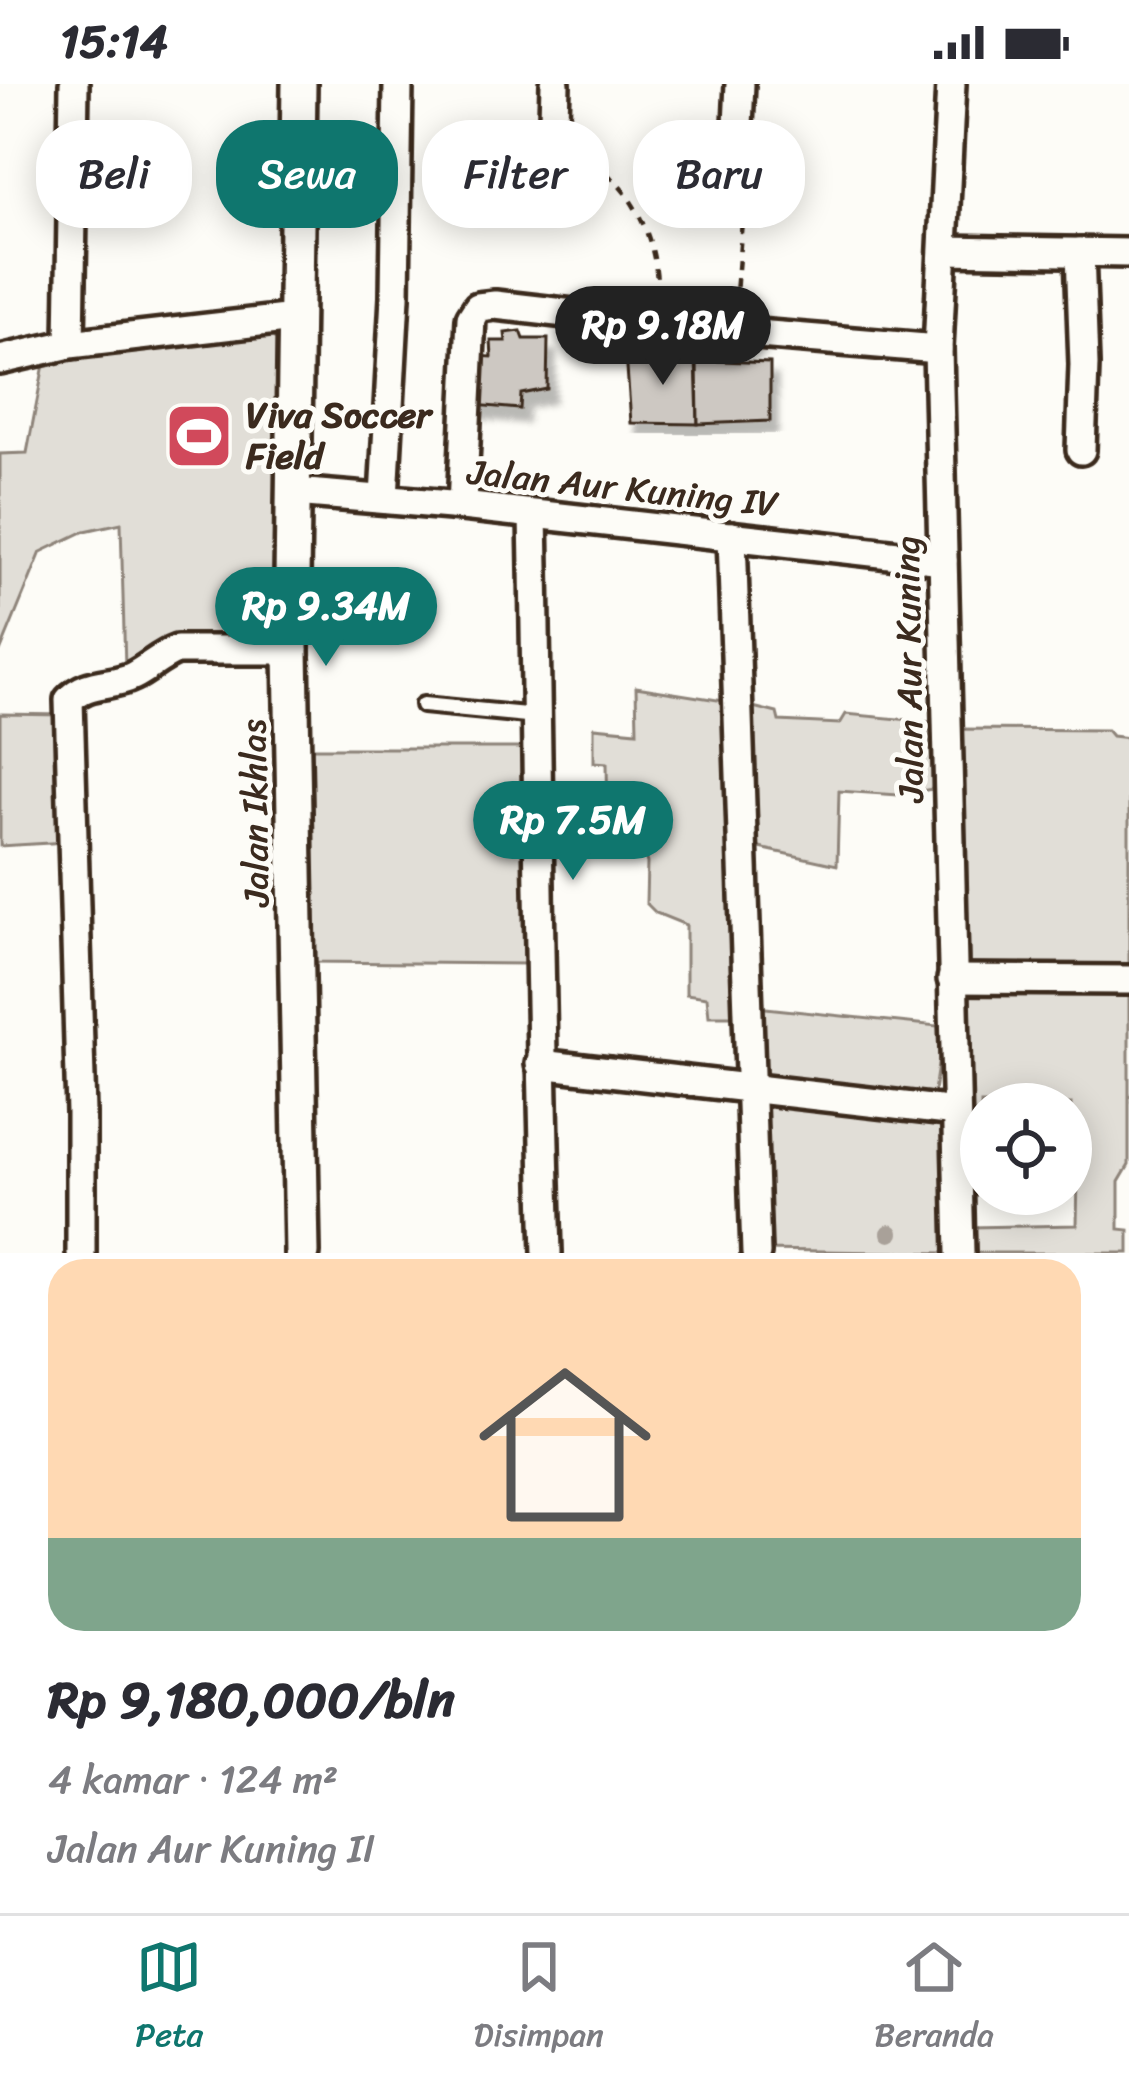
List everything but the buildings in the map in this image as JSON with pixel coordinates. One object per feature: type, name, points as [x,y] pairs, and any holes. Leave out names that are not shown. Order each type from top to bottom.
[{"type":"street","points":[[70,344],[74,84]]},
{"type":"street","name":"Jalan Ikhlas","points":[[299,84],[291,650],[302,1253]]},
{"type":"street","points":[[384,498],[395,297],[398,84]]},
{"type":"street","points":[[554,120],[555,84]]},
{"type":"street","points":[[738,120],[740,84]]},
{"type":"street","name":"Jalan Aur Kuning","points":[[951,84],[938,349],[960,1253]]},
{"type":"street","points":[[944,250],[1129,253]]},
{"type":"street","points":[[1081,252],[1081,450]]},
{"type":"street","points":[[462,506],[471,318],[478,308],[495,305],[721,332],[938,349]]},
{"type":"street","points":[[0,360],[70,344],[294,318]]},
{"type":"street","name":"Jalan Aur Kuning IV","points":[[295,492],[943,560]]},
{"type":"street","points":[[533,515],[542,913],[539,1064],[547,1253]]},
{"type":"street","points":[[732,536],[756,1253]]},
{"type":"street","points":[[81,1253],[69,700],[90,685],[131,677],[177,650],[291,650]]},
{"type":"street","points":[[952,979],[1129,980]]},
{"type":"street","points":[[539,1064],[956,1112]]},
{"type":"lane","points":[[423,705],[538,716]]},
{"type":"path","points":[[609,180],[630,202],[649,234],[658,263],[658,296],[650,323]]},
{"type":"path","points":[[721,332],[736,302],[740,228]]},
{"type":"shaded area","name":"Viva Soccer Field","points":[[272,335],[280,345],[277,621],[272,639],[125,669],[121,523],[85,531],[41,552],[0,652],[0,454],[27,453],[45,359]]},
{"type":"shaded area","points":[[636,687],[724,701],[736,1016],[709,1016],[707,997],[686,994],[686,925],[656,913],[646,903],[647,863],[642,847],[608,823],[607,763],[594,762],[594,727],[637,731]]},
{"type":"shaded area","points":[[753,707],[777,713],[779,721],[840,724],[846,714],[932,722],[932,789],[899,795],[839,791],[837,865],[755,847]]},
{"type":"shaded area","points":[[0,714],[64,715],[66,842],[0,846]]},
{"type":"shaded area","points":[[955,729],[1107,730],[1112,736],[1129,738],[1129,971],[963,971]]},
{"type":"shaded area","points":[[303,748],[529,748],[530,964],[310,962]]},
{"type":"shaded area","points":[[970,986],[1129,988],[1129,1165],[1119,1182],[1119,1229],[1129,1230],[1129,1253],[972,1253],[971,1227],[1077,1225],[1077,1215],[1092,1215],[1092,1083],[964,1083],[962,1003]]},
{"type":"shaded area","points":[[756,1007],[938,1026],[933,1098],[758,1081]]},
{"type":"shaded area","points":[[759,1099],[941,1120],[947,1253],[762,1250]]},
{"type":"place","name":"Viva Soccer Field","points":[[199,436]]}]
